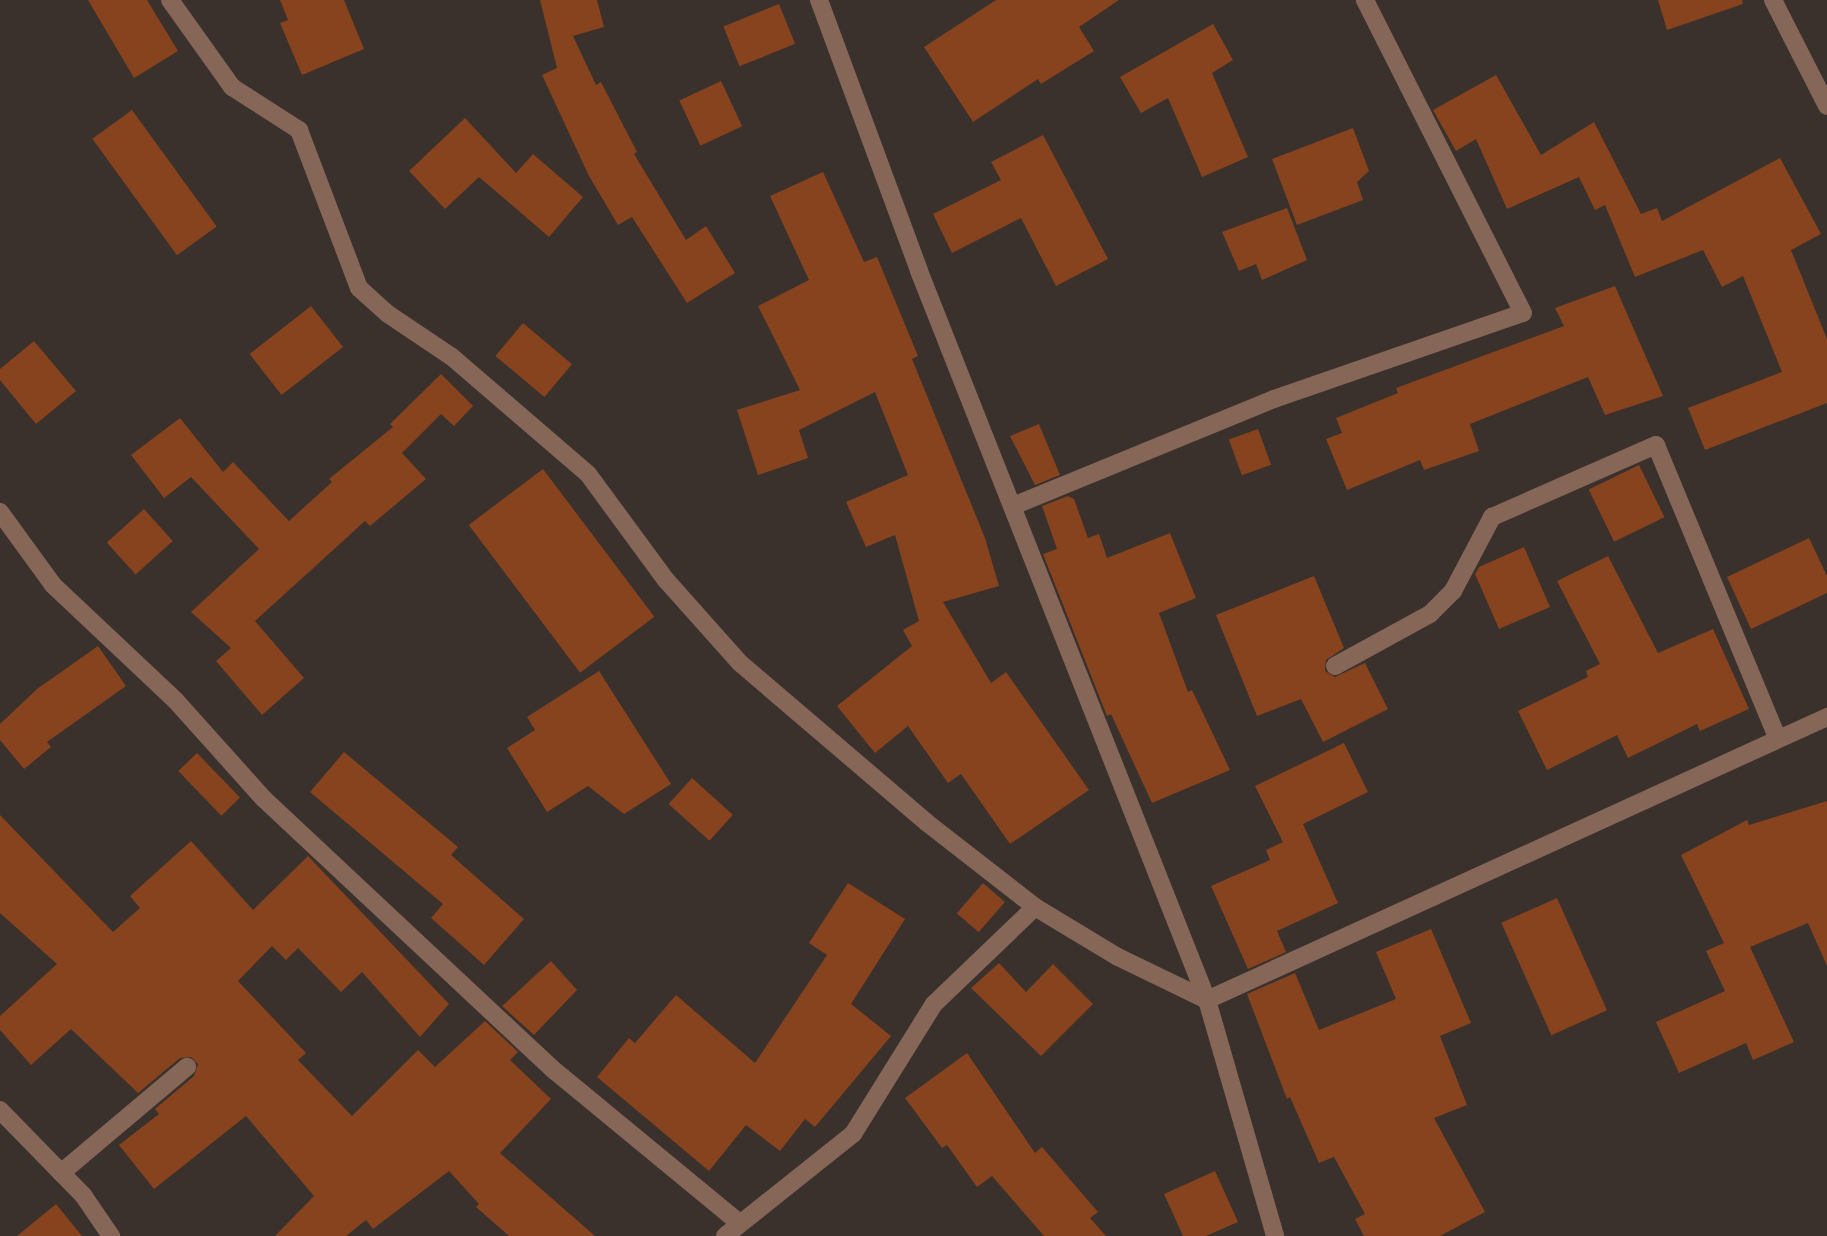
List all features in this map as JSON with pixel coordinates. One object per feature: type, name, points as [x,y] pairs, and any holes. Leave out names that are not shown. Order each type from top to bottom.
[{"type":"street","points":[[170,0],[232,87],[299,131],[359,288],[388,314],[452,356],[588,474],[666,580],[740,663],[926,822],[1035,907],[1118,957],[1207,1000]]},
{"type":"street","points":[[818,0],[1207,1000],[1270,1234]]},
{"type":"street","points":[[1013,506],[1273,399],[1523,313],[1365,0]]},
{"type":"street","points":[[1773,0],[1827,106]]},
{"type":"street","points":[[1335,666],[1430,614],[1453,591],[1492,517],[1656,445],[1778,739]]},
{"type":"street","points":[[0,512],[53,585],[176,701],[264,799],[555,1071],[738,1222]]},
{"type":"street","points":[[1207,1000],[1827,718]]},
{"type":"street","points":[[724,1236],[738,1222],[853,1134],[934,1004],[1035,907]]},
{"type":"street","points":[[61,1173],[187,1067]]},
{"type":"street","points":[[0,1110],[61,1173],[111,1236]]},
{"type":"building","points":[[88,0],[147,0],[178,51],[134,78]]},
{"type":"building","points":[[280,0],[344,0],[364,49],[302,75],[280,23],[288,20]]},
{"type":"building","points":[[540,0],[597,0],[604,27],[573,36],[596,85],[601,82],[637,152],[634,154],[686,240],[706,226],[735,273],[687,303],[632,217],[618,225],[589,176],[542,75],[557,68]]},
{"type":"building","points":[[996,0],[1119,0],[1079,27],[1094,51],[1041,84],[1038,79],[973,122],[924,47]]},
{"type":"building","points":[[1658,0],[1742,0],[1743,4],[1667,30]]},
{"type":"building","points":[[779,4],[795,44],[739,66],[723,26]]},
{"type":"building","points":[[1213,24],[1233,60],[1212,73],[1248,157],[1202,177],[1168,98],[1141,113],[1120,77]]},
{"type":"building","points":[[1496,75],[1541,155],[1594,122],[1641,214],[1657,208],[1662,221],[1780,158],[1821,234],[1791,250],[1827,339],[1827,403],[1705,450],[1688,408],[1782,372],[1743,276],[1722,287],[1703,250],[1635,277],[1605,205],[1595,210],[1579,177],[1507,209],[1476,139],[1456,151],[1433,110]]},
{"type":"building","points":[[721,81],[742,126],[700,146],[679,100]]},
{"type":"building","points":[[132,110],[217,226],[177,255],[92,139]]},
{"type":"building","points":[[465,118],[516,173],[533,154],[583,197],[549,237],[479,177],[445,209],[409,171]]},
{"type":"building","points":[[1353,128],[1369,171],[1357,182],[1363,200],[1297,225],[1272,159]]},
{"type":"building","points":[[1043,135],[1108,259],[1056,286],[1021,218],[952,253],[933,214],[1001,180],[991,162]]},
{"type":"building","points":[[823,172],[864,262],[877,257],[918,356],[912,359],[985,538],[999,586],[943,602],[991,683],[1006,672],[1089,790],[1010,844],[961,774],[948,783],[908,726],[875,753],[837,706],[912,646],[903,630],[919,621],[895,535],[866,547],[846,502],[908,475],[875,392],[799,430],[808,458],[758,475],[737,410],[800,390],[758,306],[809,280],[770,196]]},
{"type":"building","points":[[1287,208],[1307,260],[1262,280],[1256,264],[1239,271],[1222,232]]},
{"type":"building","points":[[1615,286],[1663,396],[1605,415],[1588,377],[1470,424],[1479,451],[1424,470],[1420,460],[1347,490],[1326,439],[1342,433],[1336,418],[1398,393],[1396,388],[1564,326],[1555,308]]},
{"type":"building","points":[[311,306],[343,347],[282,395],[250,354]]},
{"type":"building","points":[[523,323],[572,364],[544,397],[495,356]]},
{"type":"building","points":[[34,341],[76,391],[36,424],[0,380],[0,369]]},
{"type":"building","points":[[441,374],[473,406],[454,426],[441,414],[402,453],[426,479],[370,526],[365,521],[255,621],[304,678],[262,715],[216,661],[231,648],[191,612],[259,549],[191,477],[164,498],[131,455],[180,418],[223,472],[233,462],[289,521],[332,482],[329,479],[393,427],[390,424]]},
{"type":"building","points":[[1039,424],[1060,475],[1035,485],[1010,436]]},
{"type":"building","points":[[1258,429],[1271,465],[1242,475],[1229,440]]},
{"type":"building","points":[[1639,465],[1664,517],[1614,542],[1589,490]]},
{"type":"building","points":[[543,469],[654,617],[580,673],[469,525]]},
{"type":"building","points":[[1068,496],[1074,499],[1088,538],[1099,534],[1107,558],[1170,533],[1196,598],[1159,613],[1188,692],[1192,690],[1230,770],[1152,803],[1111,714],[1107,716],[1043,554],[1057,549],[1042,506]]},
{"type":"building","points":[[144,509],[173,541],[136,574],[107,542]]},
{"type":"building","points":[[1809,538],[1827,576],[1827,593],[1751,629],[1727,577]]},
{"type":"building","points":[[1524,547],[1550,607],[1499,629],[1475,574],[1479,567]]},
{"type":"building","points":[[1608,556],[1658,653],[1713,629],[1749,709],[1700,731],[1697,724],[1628,758],[1617,735],[1547,770],[1518,711],[1588,677],[1586,671],[1600,664],[1557,581]]},
{"type":"building","points":[[1314,576],[1344,648],[1326,660],[1325,671],[1335,677],[1365,663],[1388,709],[1323,742],[1301,699],[1257,716],[1216,615]]},
{"type":"building","points":[[98,646],[126,686],[47,742],[51,747],[24,769],[0,740],[0,724],[37,689]]},
{"type":"building","points":[[599,671],[671,784],[624,814],[588,786],[547,812],[507,748],[535,730],[527,717]]},
{"type":"building","points":[[1344,743],[1368,792],[1303,824],[1338,903],[1277,931],[1286,952],[1248,969],[1211,886],[1270,860],[1266,850],[1283,842],[1255,786]]},
{"type":"building","points":[[344,752],[458,847],[451,855],[524,919],[484,965],[431,918],[443,904],[310,792]]},
{"type":"building","points":[[197,753],[240,798],[221,816],[178,771]]},
{"type":"building","points":[[692,778],[733,815],[709,841],[669,804]]},
{"type":"building","points":[[1827,801],[1827,966],[1808,923],[1750,947],[1794,1042],[1753,1060],[1746,1043],[1679,1073],[1656,1022],[1725,991],[1706,951],[1724,943],[1681,855],[1747,820],[1749,825]]},
{"type":"building","points":[[0,815],[113,932],[140,908],[130,896],[191,841],[253,910],[308,856],[449,1004],[420,1037],[362,972],[341,992],[298,948],[286,960],[272,946],[238,981],[306,1053],[298,1060],[352,1116],[418,1050],[435,1067],[485,1021],[518,1052],[510,1060],[551,1099],[500,1153],[595,1236],[509,1236],[476,1207],[479,1204],[449,1171],[373,1229],[366,1220],[346,1236],[275,1236],[314,1196],[246,1116],[154,1189],[119,1145],[159,1114],[155,1109],[194,1076],[198,1064],[191,1057],[180,1058],[138,1093],[71,1029],[31,1065],[0,1030],[0,1016],[57,964],[0,913]]},
{"type":"building","points":[[848,883],[905,919],[851,1004],[891,1036],[815,1127],[805,1119],[780,1151],[746,1125],[709,1171],[597,1077],[629,1038],[635,1043],[676,995],[755,1063],[827,955],[809,943]]},
{"type":"building","points":[[983,883],[1005,902],[979,932],[957,913]]},
{"type":"building","points":[[1557,898],[1607,1010],[1551,1035],[1501,923]]},
{"type":"building","points":[[1431,929],[1471,1023],[1440,1036],[1467,1105],[1434,1118],[1485,1212],[1440,1236],[1364,1236],[1355,1219],[1365,1214],[1334,1157],[1319,1163],[1290,1097],[1287,1099],[1247,994],[1295,973],[1319,1030],[1396,999],[1376,952]]},
{"type":"building","points":[[551,961],[577,990],[534,1035],[502,1006]]},
{"type":"building","points":[[999,963],[1026,992],[1053,964],[1093,1004],[1041,1056],[971,988]]},
{"type":"building","points":[[967,1053],[1035,1153],[1042,1147],[1098,1212],[1090,1218],[1106,1236],[1044,1236],[992,1176],[977,1187],[947,1145],[942,1148],[905,1098]]},
{"type":"building","points":[[1215,1171],[1238,1222],[1206,1236],[1183,1236],[1164,1194]]},
{"type":"building","points":[[56,1204],[82,1236],[17,1236]]}]
